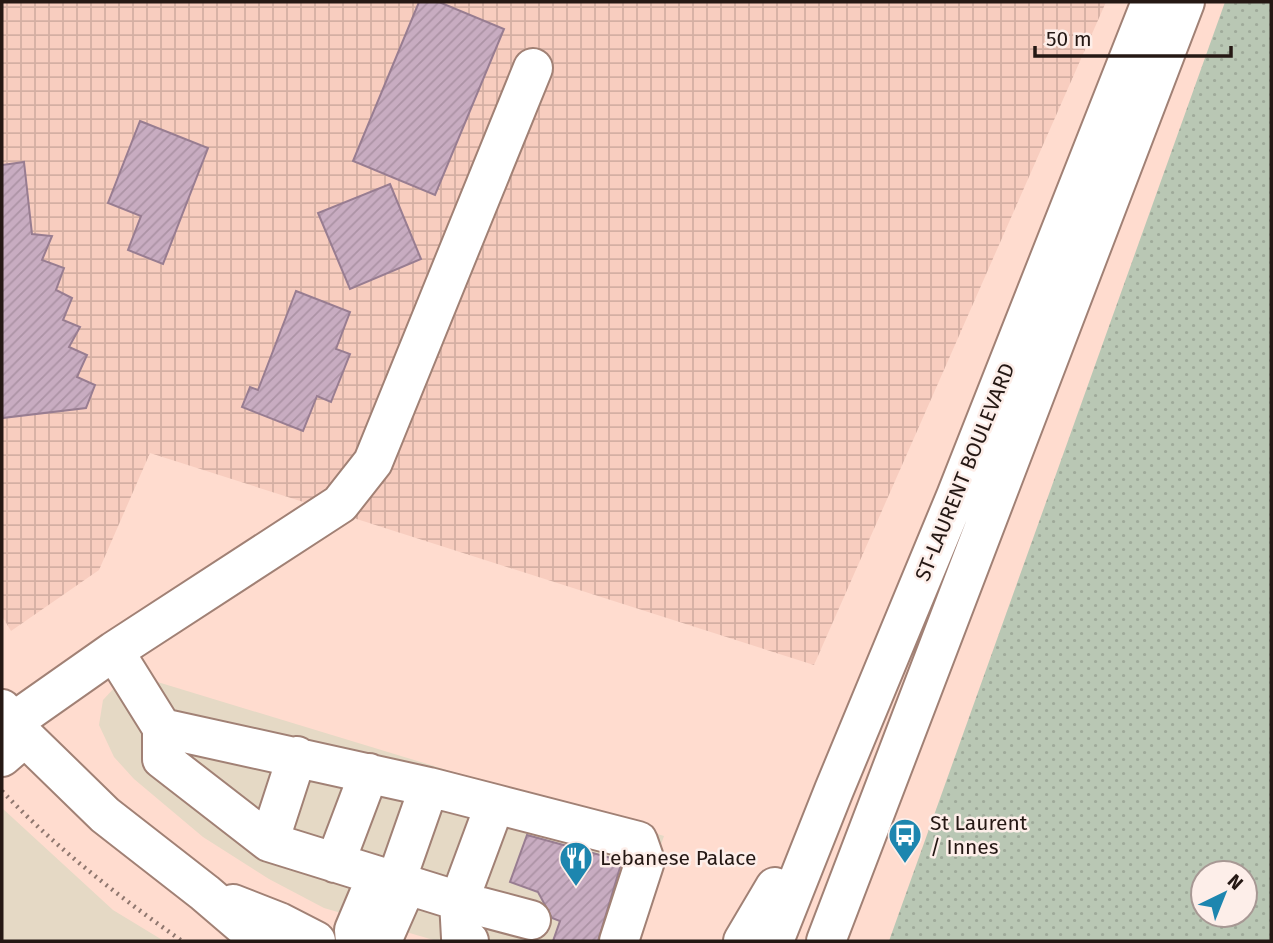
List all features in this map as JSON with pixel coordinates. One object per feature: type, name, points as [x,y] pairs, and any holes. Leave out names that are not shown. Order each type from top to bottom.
[{"type":"main road","name":"ST-LAURENT BOULEVARD","points":[[774,941],[956,496],[1151,2]]},
{"type":"main road","name":"ST-LAURENT BOULEVARD","points":[[826,941],[837,923],[1185,2]]},
{"type":"main road","points":[[261,941],[205,893],[105,815],[10,731],[114,651],[340,504],[373,462],[533,68]]},
{"type":"main road","points":[[114,651],[162,727],[162,759],[269,842],[459,901],[531,920]]},
{"type":"main road","points":[[162,727],[429,787],[638,841],[645,861],[618,941]]},
{"type":"main road","points":[[269,842],[297,756]]},
{"type":"main road","points":[[335,863],[369,773]]},
{"type":"main road","points":[[382,941],[400,900],[396,881],[429,787]]},
{"type":"main road","points":[[743,941],[834,790]]},
{"type":"main road","points":[[469,941],[461,939],[459,901],[495,804]]},
{"type":"main road","points":[[355,941],[354,929],[370,892],[396,881]]},
{"type":"main road","points":[[205,893],[279,922],[316,941]]},
{"type":"path","points":[[2,791],[34,824],[117,895],[182,941]]},
{"type":"shaded area","points":[[2,2],[1106,2],[814,665],[150,453],[99,570],[11,631],[2,616]]},
{"type":"shaded area","points":[[128,673],[664,836],[627,941],[437,941],[324,908],[269,879],[203,837],[134,779],[114,757],[99,725],[103,700]]},
{"type":"shaded area","points":[[2,808],[113,910],[164,941],[2,941]]},
{"type":"green space","points":[[1225,2],[1271,2],[1271,941],[889,941]]},
{"type":"building","points":[[419,2],[439,2],[504,29],[435,195],[353,161]]},
{"type":"building","points":[[140,121],[208,148],[163,264],[128,250],[141,216],[108,203]]},
{"type":"building","points":[[24,162],[32,234],[52,236],[42,260],[64,268],[56,290],[72,298],[63,320],[80,327],[69,347],[87,355],[77,377],[95,385],[86,408],[2,418],[2,165]]},
{"type":"building","points":[[390,184],[421,259],[350,289],[318,213]]},
{"type":"building","points":[[296,291],[350,312],[336,349],[350,354],[331,402],[317,396],[303,431],[242,407],[250,387],[258,390]]},
{"type":"building","name":"Lebanese Palace","points":[[527,835],[622,861],[598,941],[553,941],[560,921],[552,918],[538,892],[510,882]]},
{"type":"place","name":"St Laurent / Innes","points":[[905,865]]},
{"type":"place","name":"Lebanese Palace","points":[[576,888]]}]
